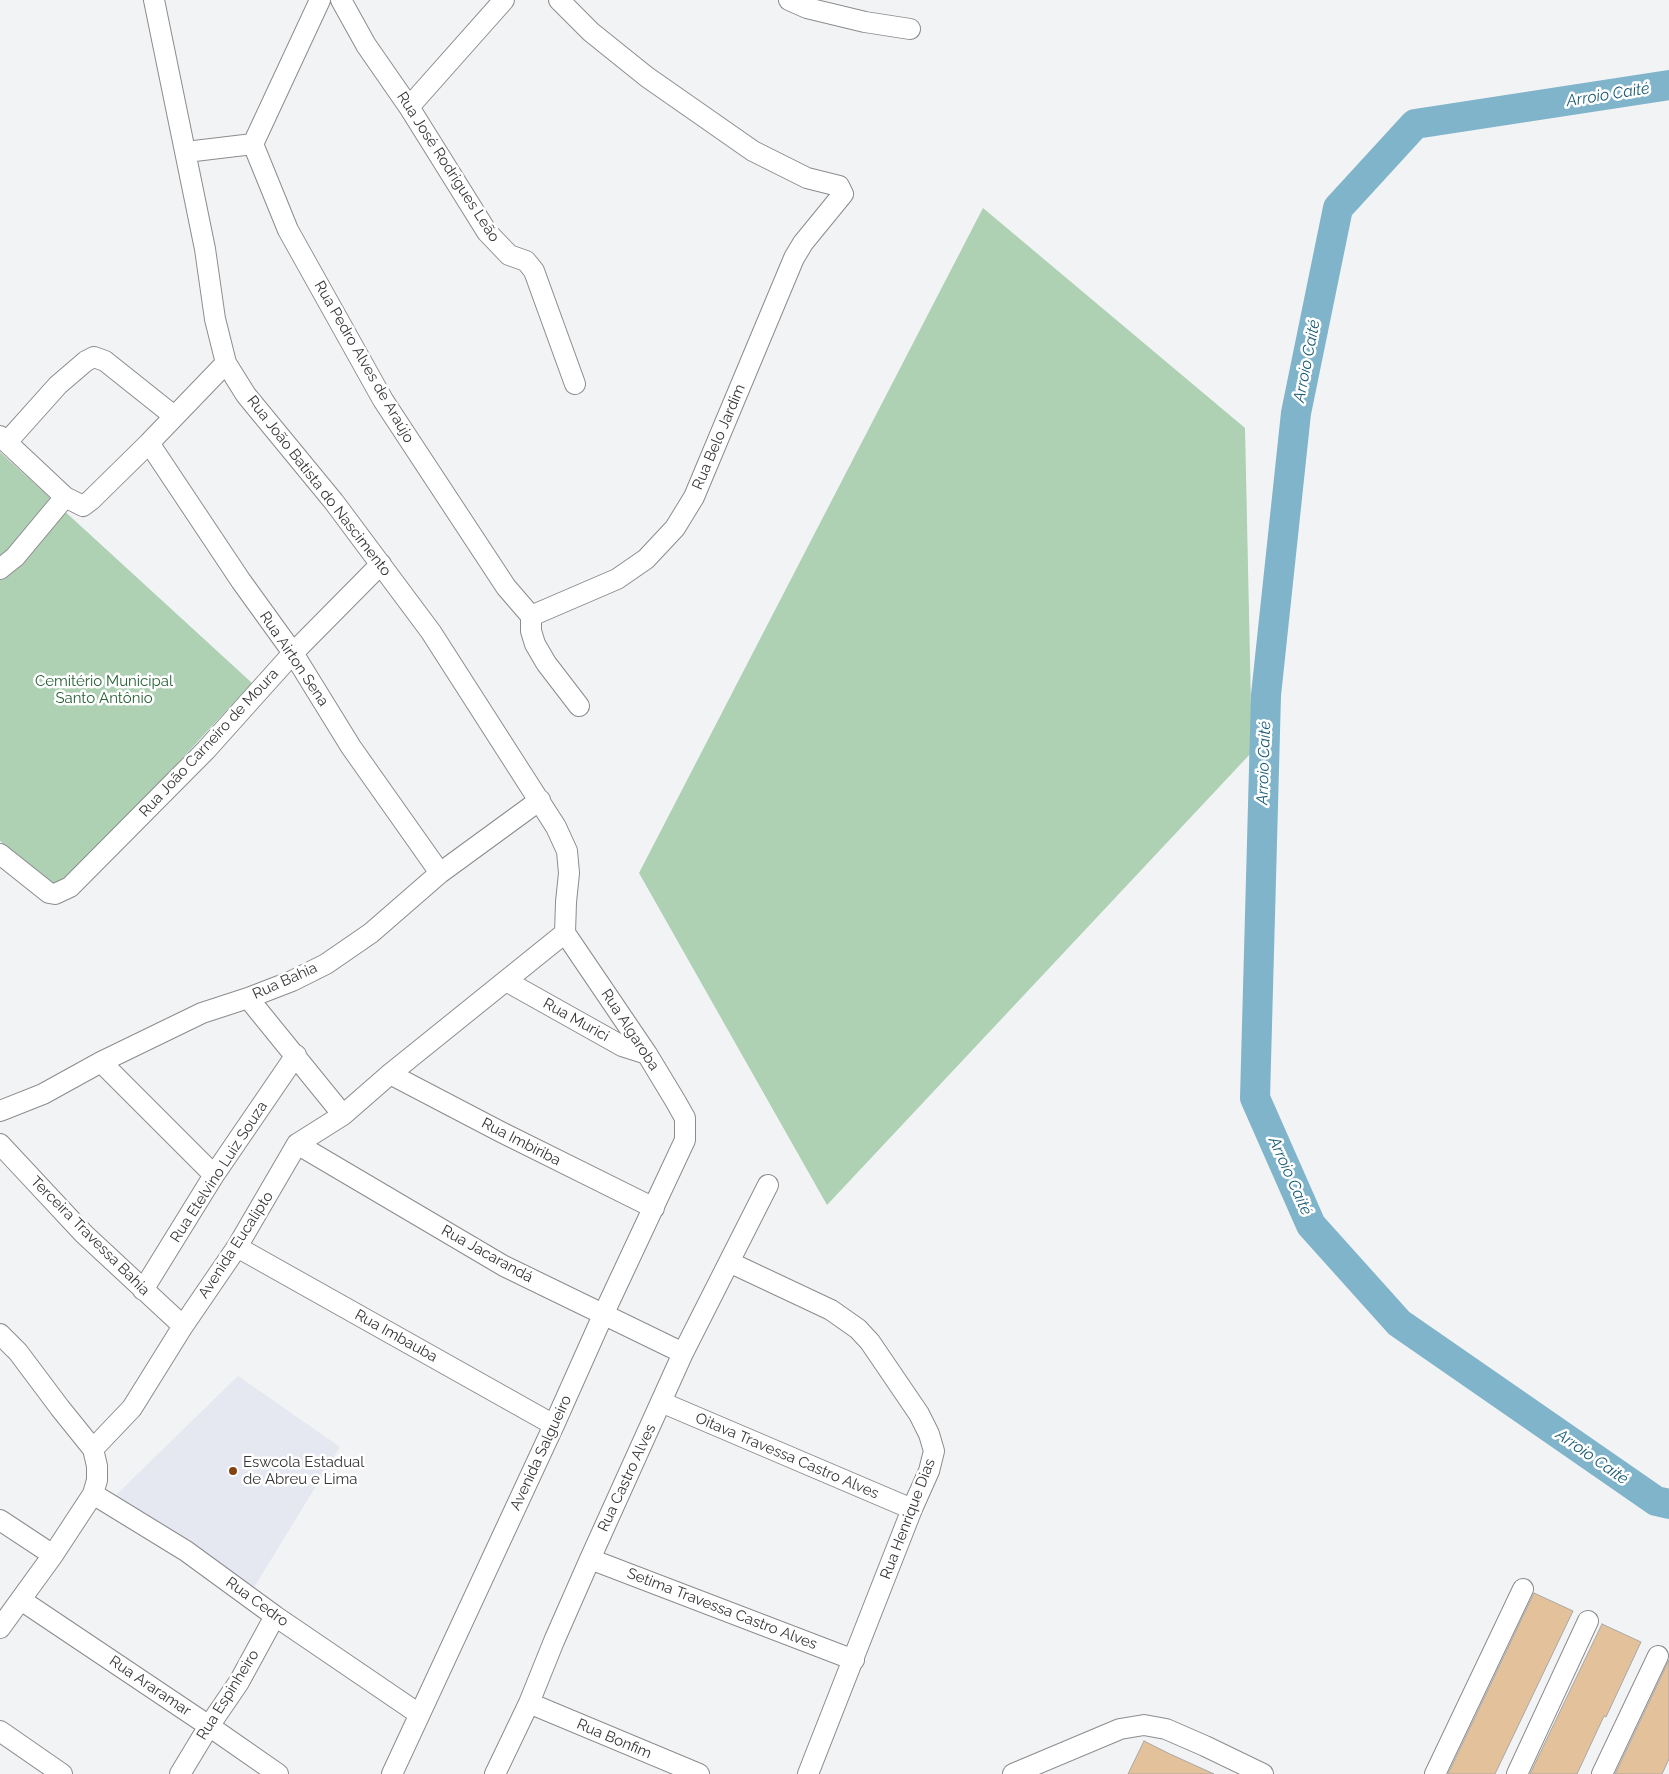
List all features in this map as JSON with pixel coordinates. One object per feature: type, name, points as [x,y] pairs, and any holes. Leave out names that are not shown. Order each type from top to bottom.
[{"type":"street","name":"Rua João Batista do Nascimento","points":[[154,0],[205,249],[215,319],[226,363],[246,395],[322,487],[431,632],[540,800],[556,827],[567,851],[569,873],[565,933]]},
{"type":"street","points":[[186,152],[253,144],[320,0]]},
{"type":"street","name":"Rua José Rodrigues Leão","points":[[341,0],[366,45],[409,107],[487,232],[509,255],[526,261],[534,271],[575,384]]},
{"type":"street","points":[[409,107],[504,0]]},
{"type":"street","name":"Rua Belo Jardim","points":[[531,616],[617,579],[646,559],[675,528],[694,497],[794,258],[807,238],[842,196],[839,186],[807,178],[753,151],[647,77],[591,32],[559,0]]},
{"type":"street","points":[[789,0],[807,8],[866,22],[910,29]]},
{"type":"street","name":"Rua Pedro Alves de Araújo","points":[[253,144],[288,230],[383,400],[506,587],[531,616]]},
{"type":"street","points":[[174,416],[105,361],[94,357],[86,361],[58,385],[3,439],[64,497],[80,505],[87,504],[149,443],[226,363]]},
{"type":"street","name":"Rua Airton Sena","points":[[149,443],[241,581],[293,654],[351,747],[440,873]]},
{"type":"street","points":[[0,569],[14,557],[64,497]]},
{"type":"street","name":"Rua João Carneiro de Moura","points":[[0,854],[44,890],[55,894],[70,887],[199,757],[293,654],[381,564]]},
{"type":"street","points":[[531,616],[531,632],[535,644],[546,663],[579,706]]},
{"type":"street","name":"Rua Bahia","points":[[0,1111],[43,1094],[101,1062],[202,1012],[248,998],[292,981],[326,964],[371,933],[440,873],[540,800]]},
{"type":"street","name":"Avenida Eucalipto","points":[[93,1449],[132,1408],[183,1326],[237,1247],[297,1144],[343,1115],[390,1074],[565,933]]},
{"type":"street","name":"Rua Algaroba","points":[[565,933],[647,1054],[685,1118],[686,1131]]},
{"type":"street","name":"Rua Murici","points":[[506,982],[622,1046],[647,1054]]},
{"type":"street","points":[[248,998],[343,1115]]},
{"type":"street","name":"Rua Etelvino Luiz Souza","points":[[143,1290],[214,1175],[296,1055]]},
{"type":"street","points":[[101,1062],[214,1175]]},
{"type":"street","name":"Rua Imbiriba","points":[[390,1074],[654,1208]]},
{"type":"street","name":"Avenida Salgueiro","points":[[392,1774],[654,1208],[685,1140],[686,1131]]},
{"type":"street","name":"Terceira Travessa Bahia","points":[[0,1144],[84,1234],[183,1326]]},
{"type":"street","name":"Rua Jacarandá","points":[[297,1144],[504,1266],[683,1353]]},
{"type":"street","name":"Rua Castro Alves","points":[[495,1774],[530,1703],[554,1641],[683,1353],[768,1185]]},
{"type":"street","name":"Rua Imbauba","points":[[237,1247],[554,1425]]},
{"type":"street","name":"Rua Henrique Dias","points":[[729,1262],[831,1310],[844,1318],[870,1342],[918,1414],[933,1445],[934,1452],[929,1471],[912,1509],[808,1774]]},
{"type":"street","points":[[0,1334],[18,1352],[93,1449],[97,1466],[97,1480],[93,1494],[53,1555],[1,1626]]},
{"type":"street","name":"Oitava Travessa Castro Alves","points":[[662,1402],[912,1509]]},
{"type":"street","name":"Rua Cedro","points":[[93,1494],[186,1551],[275,1616],[419,1714]]},
{"type":"street","points":[[0,1520],[53,1555]]},
{"type":"street","name":"Setima Travessa Castro Alves","points":[[590,1559],[854,1660]]},
{"type":"street","points":[[1435,1774],[1523,1589]]},
{"type":"street","name":"Rua Araramar","points":[[21,1600],[278,1774]]},
{"type":"street","name":"Rua Espinheiro","points":[[180,1774],[209,1726],[239,1682],[275,1616]]},
{"type":"street","points":[[1517,1774],[1588,1621]]},
{"type":"street","points":[[1602,1774],[1658,1656]]},
{"type":"street","name":"Rua Bonfim","points":[[530,1703],[699,1774]]},
{"type":"street","points":[[1013,1774],[1120,1729],[1144,1725],[1166,1729],[1263,1774]]},
{"type":"street","points":[[0,1731],[62,1774]]},
{"type":"shaded area","name":"Eswcola Estadual de Abreu e Lima","points":[[238,1376],[340,1447],[253,1589],[115,1496]]},
{"type":"green space","points":[[983,208],[1245,428],[1252,752],[827,1205],[639,873]]},
{"type":"green space","name":"Cemitério Municipal Santo Antônio","points":[[0,452],[252,683],[58,892],[0,841]]},
{"type":"building","points":[[1534,1593],[1573,1611],[1495,1774],[1448,1774]]},
{"type":"building","points":[[1602,1624],[1641,1642],[1606,1717],[1604,1716],[1577,1774],[1530,1774]]},
{"type":"building","points":[[1669,1660],[1669,1759],[1662,1774],[1615,1774]]},
{"type":"building","points":[[1144,1741],[1170,1754],[1214,1774],[1128,1774]]},
{"type":"waterway","name":"Arroio Caité","points":[[1669,85],[1415,124],[1338,208],[1296,413],[1266,695],[1255,1098],[1311,1225],[1399,1323],[1656,1501],[1669,1504]]},
{"type":"place","name":"Eswcola Estadual de Abreu e Lima","points":[[233,1471]]}]
